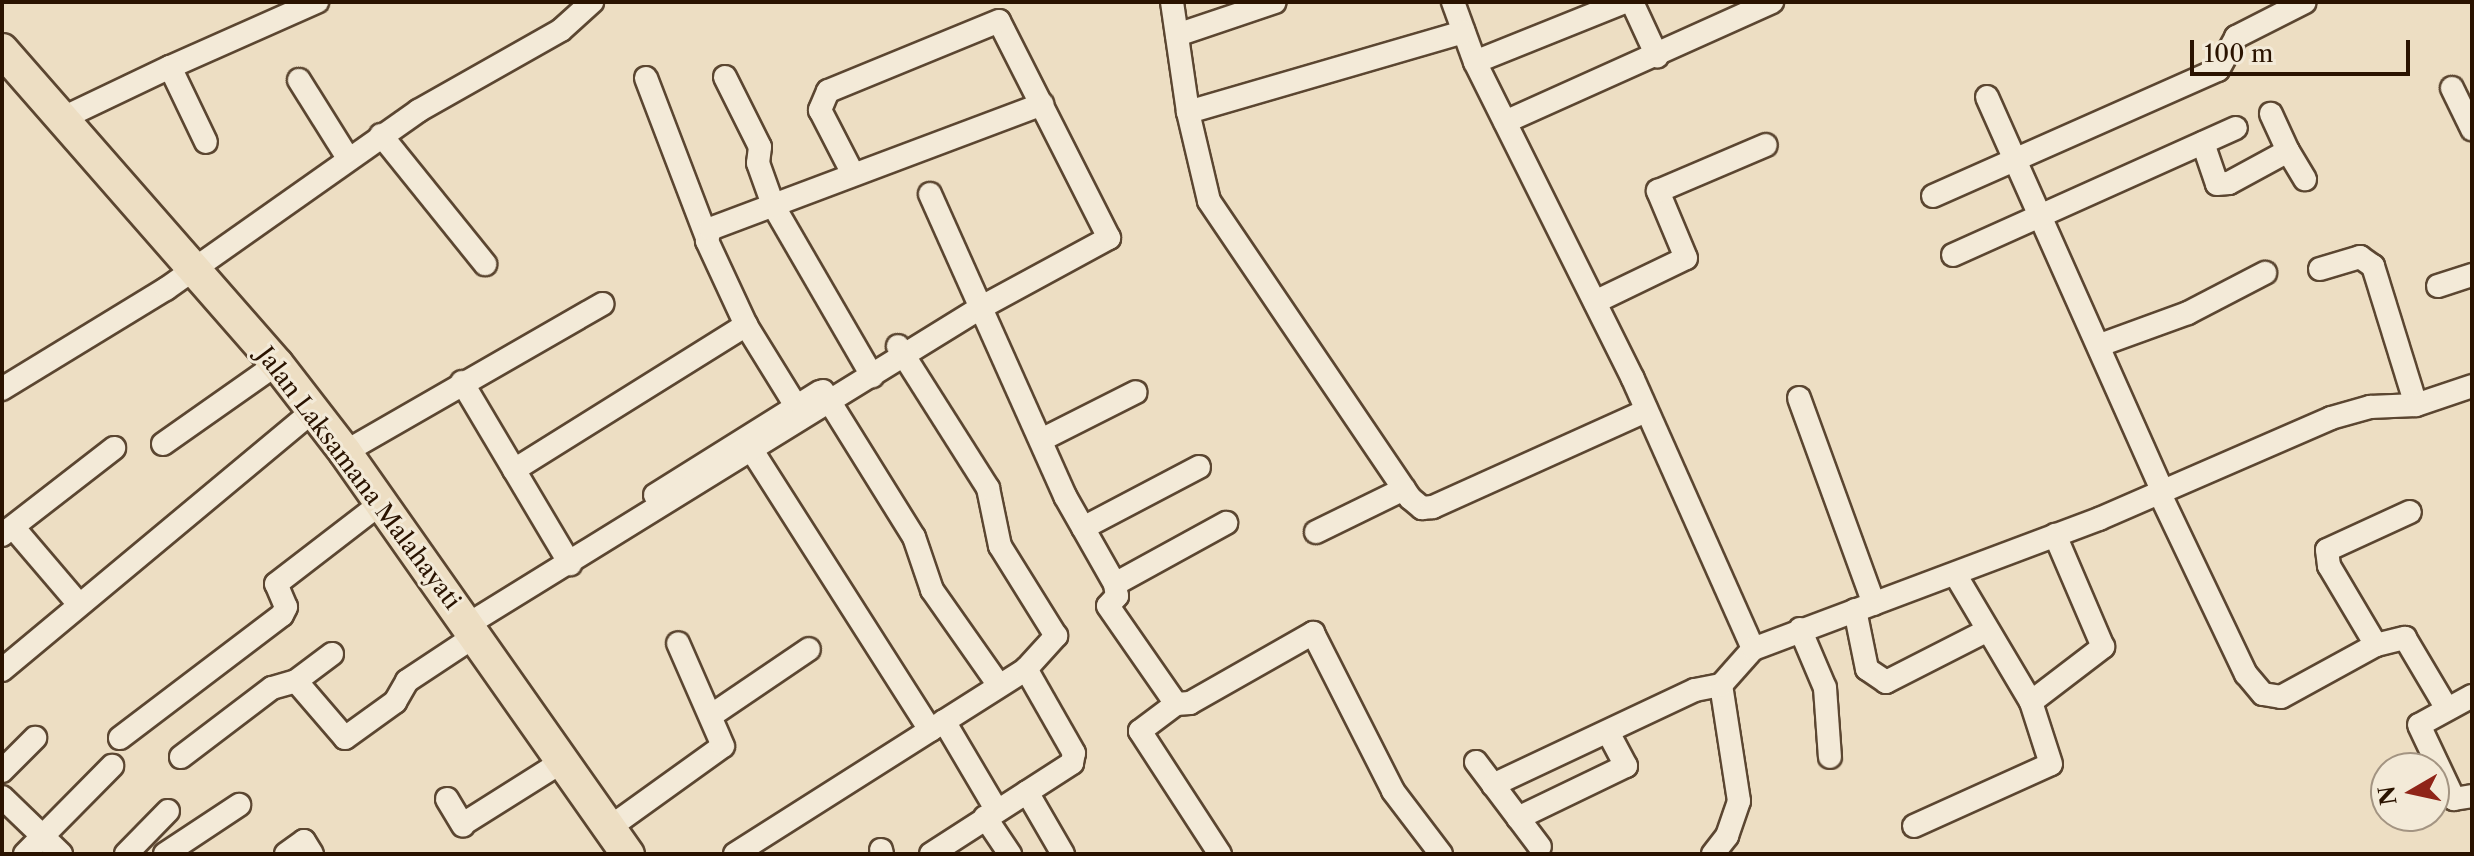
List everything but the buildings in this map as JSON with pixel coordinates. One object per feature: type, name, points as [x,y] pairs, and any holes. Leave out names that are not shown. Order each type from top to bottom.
[{"type":"highway","name":"Jalan Laksamana Malahayati","points":[[6,61],[63,118],[277,364],[345,452],[628,854]]},
{"type":"street","points":[[63,118],[317,2]]},
{"type":"street","points":[[2,389],[193,268],[381,135],[561,30],[592,2]]},
{"type":"street","points":[[1172,2],[1188,112],[1209,201],[1224,229],[1292,317],[1404,489],[1422,508],[1433,507],[1646,411]]},
{"type":"street","points":[[1177,35],[1275,2]]},
{"type":"street","points":[[1453,2],[1475,62],[1595,302],[1753,649]]},
{"type":"street","points":[[1475,62],[1624,2]]},
{"type":"street","points":[[1632,2],[1657,56]]},
{"type":"street","points":[[1505,122],[1772,2]]},
{"type":"street","points":[[1933,196],[2015,157],[2218,70],[2236,37],[2305,2]]},
{"type":"street","points":[[296,681],[345,738],[395,702],[407,681],[467,625],[567,558],[1103,225],[1005,27],[993,22],[828,91],[820,110],[852,172]]},
{"type":"street","points":[[1188,112],[1464,32]]},
{"type":"street","points":[[170,67],[206,142]]},
{"type":"street","points":[[725,77],[760,147],[758,163],[773,205],[869,370]]},
{"type":"street","points":[[646,78],[707,238],[746,325],[796,406]]},
{"type":"street","points":[[299,80],[348,158]]},
{"type":"street","points":[[2452,88],[2472,129]]},
{"type":"street","points":[[1987,97],[2100,345],[2161,491],[2246,674],[2263,694],[2281,697],[2376,645],[2409,640],[2446,707]]},
{"type":"street","points":[[707,238],[714,226],[852,172],[1042,104]]},
{"type":"street","points":[[2271,114],[2305,179]]},
{"type":"street","points":[[1953,255],[2236,128]]},
{"type":"street","points":[[381,135],[485,264]]},
{"type":"street","points":[[2203,143],[2222,186],[2288,151]]},
{"type":"street","points":[[1595,302],[1686,258],[1658,191],[1766,145]]},
{"type":"street","points":[[930,194],[1041,440],[1083,528],[1115,584],[1117,596],[1108,606],[1176,704]]},
{"type":"street","points":[[2320,269],[2360,257],[2373,266],[2416,405]]},
{"type":"street","points":[[2100,345],[2188,313],[2265,273]]},
{"type":"street","points":[[2438,286],[2472,275]]},
{"type":"street","points":[[345,452],[602,304]]},
{"type":"street","points":[[514,470],[746,325]]},
{"type":"street","points":[[735,854],[1026,669],[1056,636],[1000,546],[988,488],[900,350]]},
{"type":"street","points":[[163,444],[277,364]]},
{"type":"street","points":[[462,382],[567,558]]},
{"type":"street","points":[[1493,785],[1695,690],[1721,685],[1753,649],[1800,629],[2055,535],[2331,418],[2370,407],[2416,405],[2472,386]]},
{"type":"street","points":[[1041,440],[1136,392]]},
{"type":"street","points":[[750,446],[796,406],[827,396]]},
{"type":"street","points":[[827,396],[914,537],[932,590],[998,684]]},
{"type":"street","points":[[1799,398],[1864,607],[1867,669],[1886,682],[1988,630]]},
{"type":"street","points":[[2,670],[78,603],[313,411]]},
{"type":"street","points":[[750,446],[937,726],[990,813],[1010,854]]},
{"type":"street","points":[[78,603],[8,531],[114,448]]},
{"type":"street","points":[[1083,528],[1199,467]]},
{"type":"street","points":[[1316,532],[1404,489]]},
{"type":"street","points":[[120,738],[282,615],[286,607],[276,584],[381,503]]},
{"type":"street","points":[[2376,645],[2329,566],[2327,550],[2410,512]]},
{"type":"street","points":[[1115,584],[1226,523]]},
{"type":"street","points":[[2031,702],[2102,649],[2055,535]]},
{"type":"street","points":[[1976,609],[1985,562]]},
{"type":"street","points":[[1914,826],[2047,770],[2051,764],[2031,702],[1955,574]]},
{"type":"street","points":[[1800,629],[1825,688],[1830,757]]},
{"type":"street","points":[[1220,854],[1140,731],[1176,704],[1190,703],[1313,633],[1393,791],[1441,854]]},
{"type":"street","points":[[609,828],[721,750],[712,715],[678,643]]},
{"type":"street","points":[[712,715],[809,649]]},
{"type":"street","points":[[181,757],[272,688],[296,681],[332,654]]},
{"type":"street","points":[[931,854],[956,847],[990,813],[1065,769],[1074,753],[1026,669]]},
{"type":"street","points":[[1713,854],[1727,836],[1739,801],[1721,685]]},
{"type":"street","points":[[2472,696],[2446,707],[2419,727],[2454,799],[2472,796]]},
{"type":"street","points":[[1518,818],[1626,766],[1608,732]]},
{"type":"street","points":[[2,771],[35,738]]},
{"type":"street","points":[[447,799],[463,825],[563,761]]},
{"type":"street","points":[[1476,762],[1540,847]]},
{"type":"street","points":[[25,854],[112,766]]},
{"type":"street","points":[[1027,792],[1063,854]]},
{"type":"street","points":[[2,797],[61,854]]},
{"type":"street","points":[[163,851],[239,805]]},
{"type":"street","points":[[126,854],[168,811]]},
{"type":"street","points":[[286,854],[304,841],[312,854]]}]
